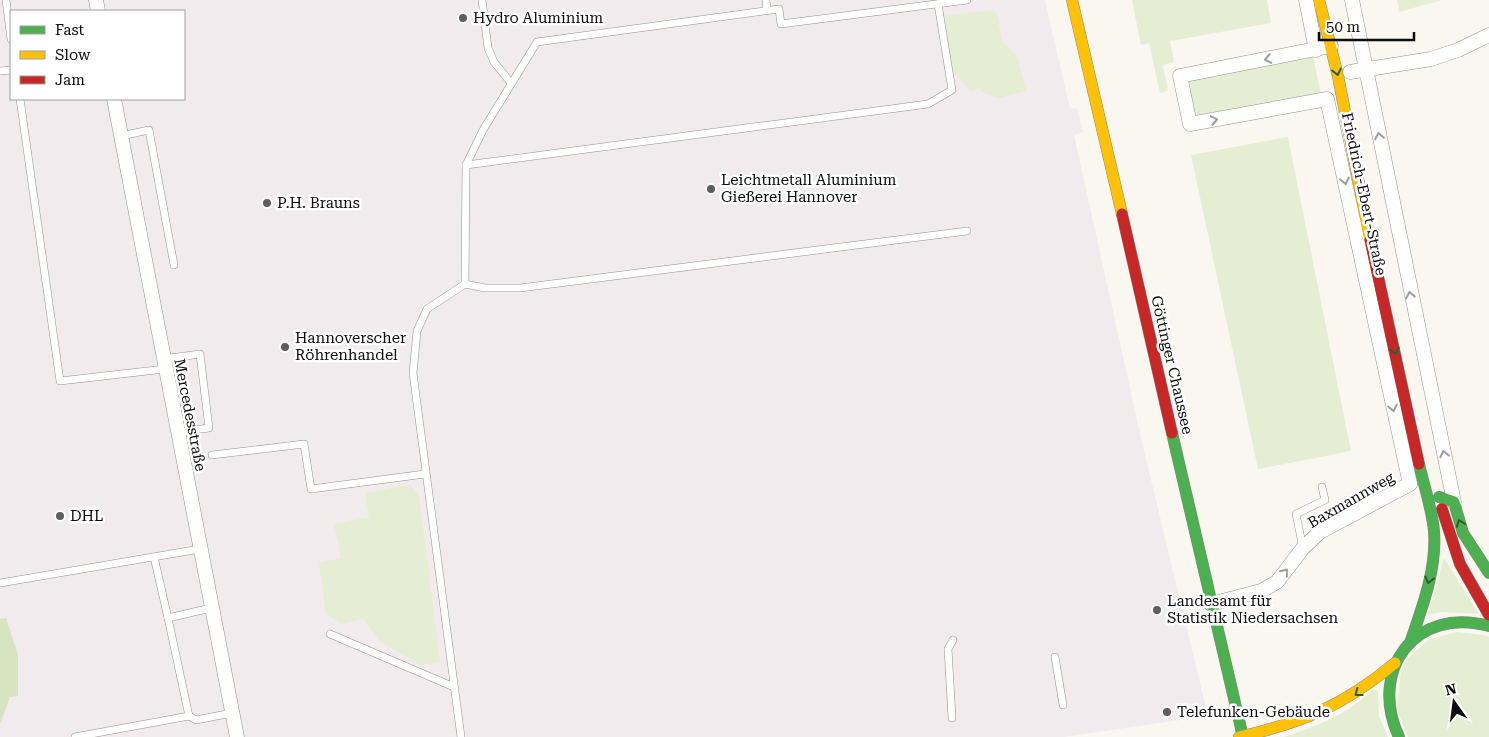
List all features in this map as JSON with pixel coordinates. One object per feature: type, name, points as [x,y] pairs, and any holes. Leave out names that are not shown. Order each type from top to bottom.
[{"type":"main road","name":"Göttinger Chaussee","points":[[1072,0],[1241,737]]},
{"type":"main road","name":"Friedrich-Ebert-Straße","points":[[1319,0],[1331,46],[1361,201],[1430,484],[1434,531],[1433,561],[1422,606],[1410,643]]},
{"type":"main road","points":[[1347,57],[1351,77]]},
{"type":"main road","name":"Friedrich-Ebert-Straße","points":[[1430,484],[1439,497],[1458,562],[1468,583],[1489,614]]},
{"type":"main road","points":[[1439,497],[1454,502],[1463,533],[1489,573]]},
{"type":"main road","points":[[1241,737],[1282,727],[1321,714],[1352,697],[1396,662],[1410,643],[1421,634],[1448,623],[1462,621],[1489,626]]},
{"type":"main road","points":[[1396,662],[1387,689],[1387,704],[1390,718],[1399,737]]},
{"type":"street","points":[[1306,0],[1316,50]]},
{"type":"street","name":"Friedrich-Ebert-Straße","points":[[1352,0],[1454,502]]},
{"type":"street","points":[[1351,77],[1365,69],[1430,59],[1458,50],[1489,35]]},
{"type":"street","name":"Friedrich-Ebert-Straße","points":[[1331,46],[1180,76],[1190,124],[1328,99],[1410,484]]},
{"type":"street","name":"Mercedesstraße","points":[[114,100],[237,737]]},
{"type":"street","name":"Baxmannweg","points":[[1211,604],[1262,591],[1277,582],[1303,548],[1320,532],[1410,484]]},
{"type":"street","points":[[1410,484],[1430,484]]},
{"type":"lane","points":[[6,0],[10,31]]},
{"type":"lane","points":[[482,0],[488,48],[494,62],[511,83]]},
{"type":"lane","points":[[766,0],[768,10]]},
{"type":"lane","points":[[465,284],[466,164],[482,130],[537,42],[768,10],[779,9],[781,24],[967,0]]},
{"type":"lane","points":[[466,164],[928,104],[952,90],[938,4]]},
{"type":"lane","points":[[20,100],[60,381],[164,364],[200,354],[209,428],[177,432]]},
{"type":"lane","points":[[121,136],[149,130],[174,265]]},
{"type":"lane","points":[[461,737],[413,373],[417,331],[427,309],[465,284],[485,288],[520,288],[967,231]]},
{"type":"lane","points":[[212,455],[304,444],[311,489],[425,474]]},
{"type":"lane","points":[[1303,548],[1296,514],[1325,500],[1322,487]]},
{"type":"lane","points":[[0,582],[200,549]]},
{"type":"lane","points":[[154,557],[189,716]]},
{"type":"lane","points":[[168,618],[211,608]]},
{"type":"lane","points":[[330,634],[454,688]]},
{"type":"lane","points":[[952,718],[948,649],[953,640]]},
{"type":"lane","points":[[1055,657],[1063,704]]},
{"type":"lane","points":[[75,737],[189,716],[196,720],[232,713]]},
{"type":"shaded area","points":[[0,0],[1045,0],[1070,109],[1077,108],[1083,132],[1074,135],[1141,438],[1208,716],[1063,737],[0,737]]},
{"type":"green space","points":[[1132,0],[1267,0],[1271,23],[1170,41],[1174,62],[1163,65],[1168,91],[1160,93],[1149,43],[1141,45]]},
{"type":"green space","points":[[1397,0],[1442,0],[1399,12]]},
{"type":"green space","points":[[991,10],[997,13],[1002,42],[1017,56],[1026,91],[998,98],[982,92],[980,88],[970,91],[960,78],[952,73],[943,16]]},
{"type":"green space","points":[[1313,56],[1321,95],[1194,120],[1186,81]]},
{"type":"green space","points":[[1288,137],[1351,451],[1258,469],[1191,155]]},
{"type":"green space","points":[[410,485],[419,495],[440,662],[420,665],[381,642],[363,619],[341,624],[326,614],[319,563],[341,558],[334,524],[369,517],[365,493]]},
{"type":"green space","points":[[1444,558],[1479,614],[1441,612],[1428,615]]},
{"type":"green space","points":[[6,618],[18,655],[18,696],[10,697],[0,724],[0,619]]},
{"type":"green space","points":[[1457,632],[1489,637],[1489,737],[1408,737],[1397,709],[1401,671],[1407,659],[1428,640]]},
{"type":"green space","points":[[1373,689],[1378,691],[1379,716],[1388,737],[1284,737],[1332,719],[1353,706]]},
{"type":"traffic: fast","points":[[1172,433],[1243,737]]},
{"type":"traffic: fast","points":[[1410,643],[1428,588],[1434,545],[1432,514],[1419,464]]},
{"type":"traffic: fast","points":[[1439,497],[1454,502],[1463,533],[1489,573]]},
{"type":"traffic: fast","points":[[1399,737],[1391,712],[1390,689],[1394,667],[1405,649],[1420,635],[1439,625],[1463,622],[1489,626]]},
{"type":"traffic: slow","points":[[1072,0],[1122,214]]},
{"type":"traffic: slow","points":[[1319,0],[1338,76],[1370,240]]},
{"type":"traffic: slow","points":[[1239,737],[1283,725],[1322,710],[1358,691],[1395,663]]},
{"type":"traffic: jam","points":[[1122,214],[1172,433]]},
{"type":"traffic: jam","points":[[1370,240],[1419,464]]},
{"type":"traffic: jam","points":[[1442,509],[1460,564],[1489,615]]},
{"type":"place","name":"Hydro Aluminium","points":[[463,18]]},
{"type":"place","name":"Leichtmetall Aluminium Gießerei Hannover","points":[[711,189]]},
{"type":"place","name":"P.H. Brauns","points":[[267,203]]},
{"type":"place","name":"Hannoverscher Röhrenhandel","points":[[285,347]]},
{"type":"place","name":"DHL","points":[[60,516]]},
{"type":"place","name":"Landesamt für Statistik Niedersachsen","points":[[1157,610]]},
{"type":"place","name":"Telefunken-Gebäude","points":[[1167,712]]}]
